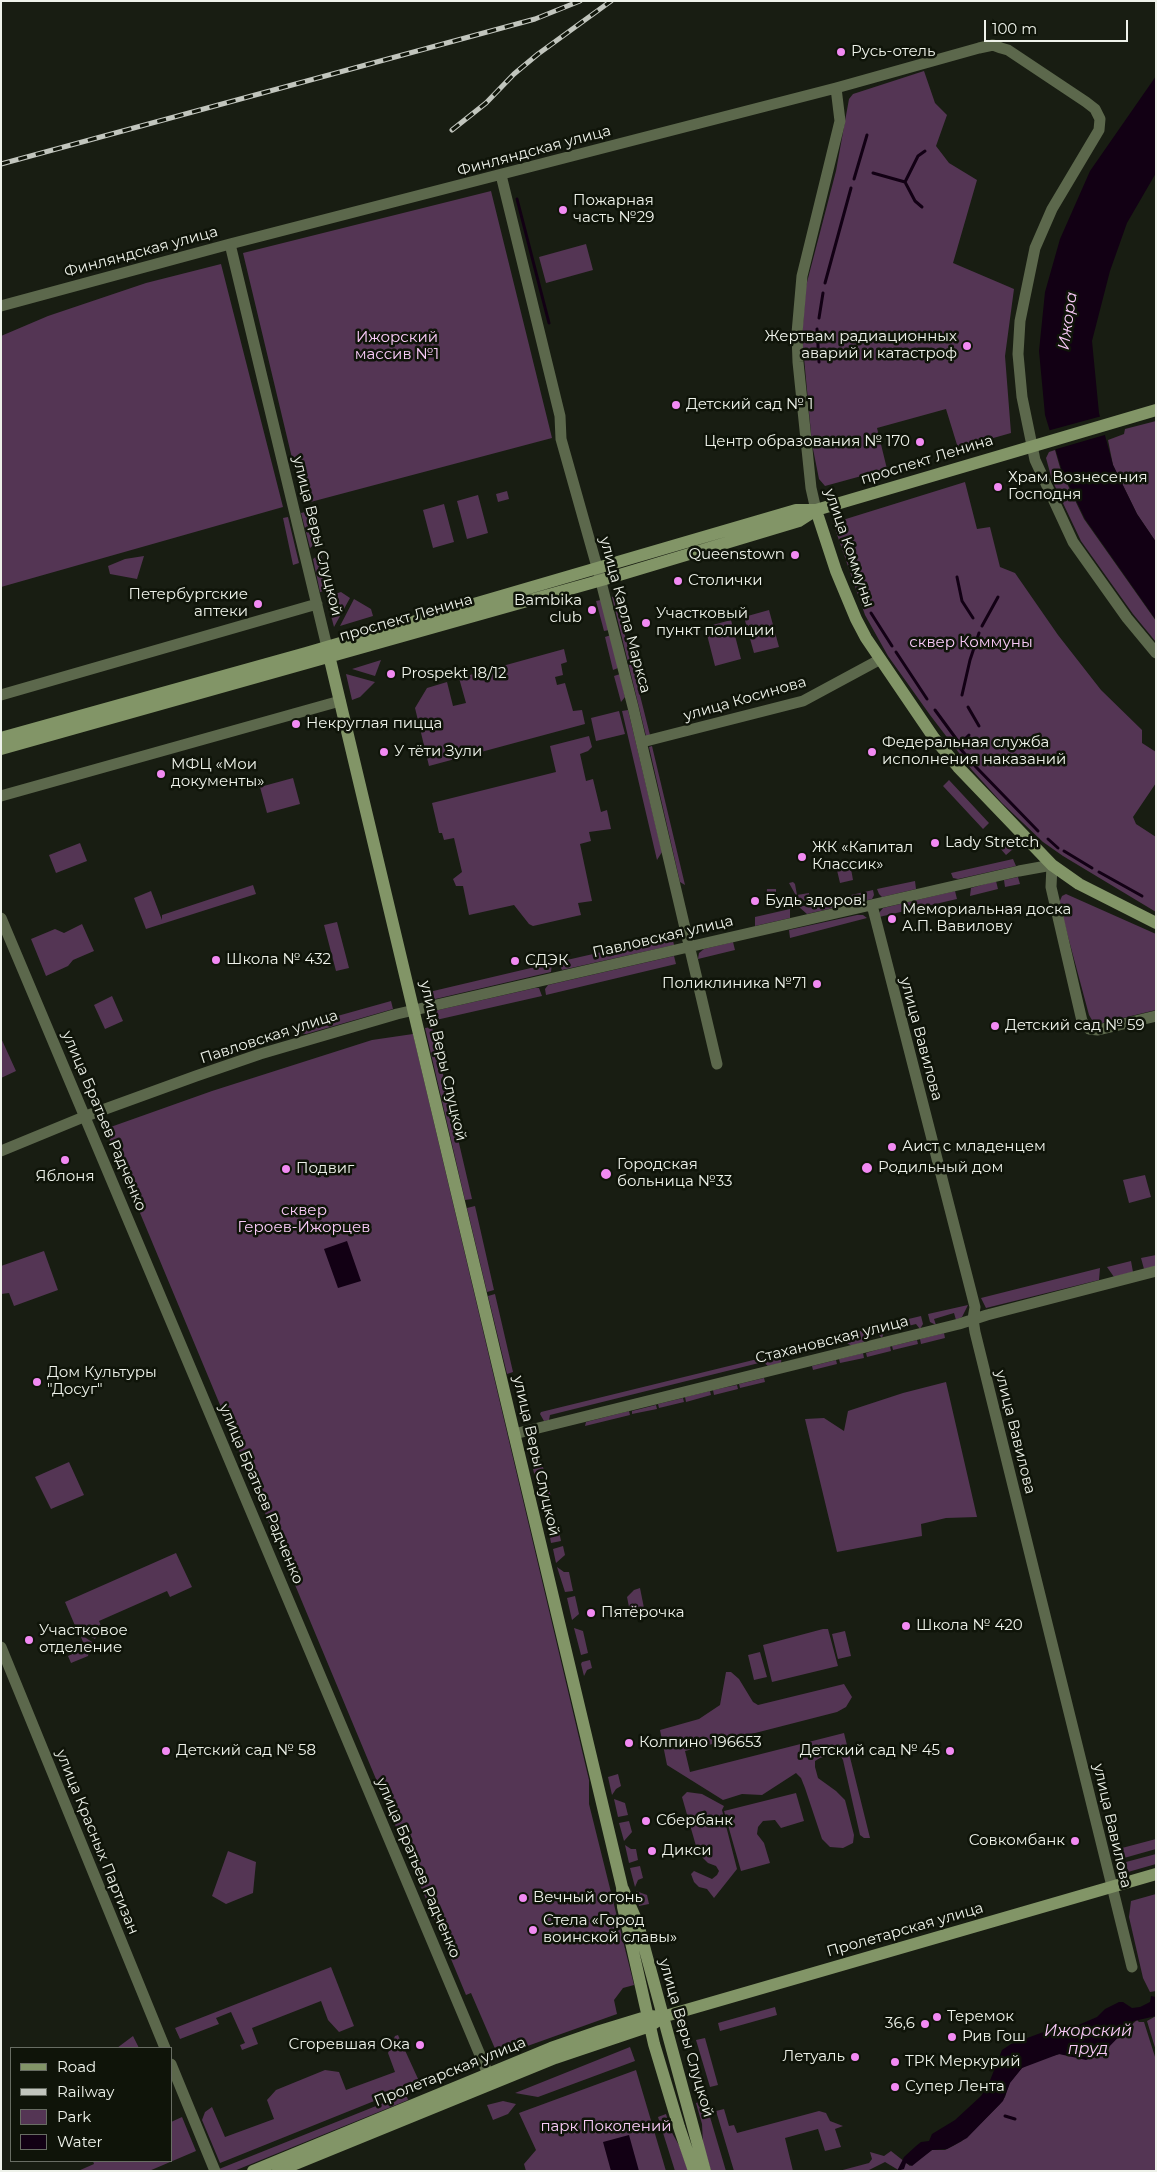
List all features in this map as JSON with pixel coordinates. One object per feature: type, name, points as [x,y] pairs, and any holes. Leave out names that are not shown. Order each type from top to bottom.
[{"type":"main road","name":"проспект Ленина","points":[[1,749],[599,574],[796,510],[816,510],[1156,410]]},
{"type":"main road","name":"улица Коммуны","points":[[816,510],[836,571],[852,610],[879,660],[934,738],[958,767],[1052,865],[1079,884],[1156,923]]},
{"type":"main road","name":"проспект Ленина","points":[[1,738],[329,652]]},
{"type":"main road","name":"улица Веры Слуцкой","points":[[329,652],[622,1887],[638,1924],[705,2171]]},
{"type":"main road","name":"Пролетарская улица","points":[[253,2171],[490,2078],[577,2049],[649,2021],[1156,1874]]},
{"type":"main road","name":"улица Веры Слуцкой","points":[[622,1887],[622,1907],[649,2021],[674,2110],[694,2171]]},
{"type":"main road","name":"Пролетарская улица","points":[[278,2171],[490,2078]]},
{"type":"street","name":"Финляндская улица","points":[[1,306],[230,244],[836,88],[993,45],[1008,50],[1095,109],[1100,119],[1099,130],[1052,209],[1036,248],[1020,321],[1018,354],[1022,397],[1031,447],[1050,497],[1073,542],[1127,618],[1156,653]]},
{"type":"street","name":"улица Коммуны","points":[[816,510],[811,488],[798,362],[797,333],[802,276],[840,120],[836,88]]},
{"type":"street","name":"улица Карла Маркса","points":[[501,175],[560,416],[561,440],[599,574],[642,742],[717,1064]]},
{"type":"street","name":"улица Веры Слуцкой","points":[[230,244],[329,652]]},
{"type":"street","points":[[1,694],[317,604]]},
{"type":"street","name":"улица Косинова","points":[[642,742],[803,701],[879,660]]},
{"type":"street","points":[[1,796],[340,701]]},
{"type":"street","points":[[1052,865],[1051,887],[1082,1021],[1089,1029],[1098,1030],[1156,1016]]},
{"type":"street","name":"Павловская улица","points":[[1,1151],[86,1116],[260,1054],[414,1010],[1052,865]]},
{"type":"street","name":"улица Вавилова","points":[[872,905],[975,1307],[973,1319],[974,1332],[1132,1968]]},
{"type":"street","name":"улица Братьев Радченко","points":[[1,918],[490,2078]]},
{"type":"street","name":"Стахановская улица","points":[[514,1434],[959,1324],[1156,1271]]},
{"type":"street","name":"улица Красных Партизан","points":[[1,1647],[165,2047]]},
{"type":"street","points":[[172,2066],[215,2171]]},
{"type":"green space","points":[[924,71],[935,103],[947,115],[936,146],[949,163],[977,180],[953,263],[1014,289],[1005,356],[1011,433],[958,448],[946,409],[877,428],[887,469],[825,486],[819,479],[812,444],[802,336],[806,286],[836,171],[849,99],[853,94]]},
{"type":"green space","name":"Ижорский массив №1","points":[[491,191],[552,438],[303,504],[243,253]]},
{"type":"green space","points":[[586,244],[593,270],[546,283],[539,257]]},
{"type":"green space","points":[[221,264],[283,507],[1,587],[1,336],[48,316],[146,283]]},
{"type":"green space","points":[[1156,421],[1156,542],[1137,514],[1113,465],[1108,440],[1124,434],[1125,429]]},
{"type":"green space","points":[[1055,450],[1061,471],[1084,519],[1156,621],[1156,642],[1133,614],[1081,541],[1052,480],[1046,458],[1049,452]]},
{"type":"green space","name":"сквер Коммуны","points":[[965,482],[977,529],[990,527],[1000,567],[1015,573],[1058,635],[1101,690],[1142,730],[1142,743],[1156,752],[1156,783],[1133,817],[1136,824],[1156,837],[1156,912],[1043,842],[1002,803],[972,770],[930,715],[888,656],[865,615],[833,523]]},
{"type":"green space","points":[[507,491],[509,499],[498,502],[496,494]]},
{"type":"green space","points":[[478,495],[488,533],[467,539],[457,501]]},
{"type":"green space","points":[[444,504],[454,542],[433,548],[423,510]]},
{"type":"green space","points":[[309,511],[317,542],[310,548],[301,513]]},
{"type":"green space","points":[[288,517],[299,563],[293,565],[283,518]]},
{"type":"green space","points":[[321,553],[330,589],[320,592],[313,559]]},
{"type":"green space","points":[[144,556],[137,579],[110,574],[108,566],[125,559]]},
{"type":"green space","points":[[341,592],[350,598],[334,627],[326,597]]},
{"type":"green space","points":[[615,596],[650,735],[646,736],[612,597]]},
{"type":"green space","points":[[354,599],[371,609],[373,616],[340,626]]},
{"type":"green space","points":[[601,600],[609,630],[604,631],[596,601]]},
{"type":"green space","points":[[769,610],[779,647],[754,653],[744,617]]},
{"type":"green space","points":[[731,620],[741,659],[715,666],[705,627]]},
{"type":"green space","points":[[611,635],[618,668],[613,670],[605,637]]},
{"type":"green space","points":[[564,649],[567,662],[561,664],[563,675],[555,677],[557,685],[565,683],[573,711],[582,710],[585,724],[429,766],[415,708],[427,688],[447,682],[453,706],[466,703],[459,678]]},
{"type":"green space","points":[[381,660],[375,676],[352,669]]},
{"type":"green space","points":[[346,674],[375,682],[360,697],[352,700]]},
{"type":"green space","points":[[620,674],[625,697],[621,702],[614,676]]},
{"type":"green space","points":[[628,710],[662,852],[657,860],[622,711]]},
{"type":"green space","points":[[619,711],[625,734],[596,741],[591,718]]},
{"type":"green space","points":[[589,736],[592,747],[580,754],[586,781],[593,779],[601,812],[607,810],[611,829],[589,832],[591,841],[580,844],[592,901],[578,903],[581,915],[533,926],[529,924],[514,905],[469,915],[463,886],[456,886],[453,879],[462,872],[454,838],[444,840],[442,833],[439,833],[432,803],[556,772],[550,746]]},
{"type":"green space","points":[[652,746],[685,885],[680,882],[649,747]]},
{"type":"green space","points":[[293,778],[300,804],[267,813],[260,787]]},
{"type":"green space","points":[[949,780],[989,823],[983,829],[943,786]]},
{"type":"green space","points":[[1006,841],[1013,849],[1006,855],[999,847]]},
{"type":"green space","points":[[80,843],[87,861],[56,873],[49,855]]},
{"type":"green space","points":[[1013,859],[1016,866],[958,879],[953,878],[951,873]]},
{"type":"green space","points":[[850,863],[853,880],[840,883],[836,866]]},
{"type":"green space","points":[[1018,877],[1020,884],[1005,887],[1004,880]]},
{"type":"green space","points":[[915,881],[916,889],[882,897],[877,889]]},
{"type":"green space","points":[[996,881],[998,889],[970,896],[971,888]]},
{"type":"green space","points":[[793,882],[797,895],[809,893],[810,900],[799,901],[789,883]]},
{"type":"green space","points":[[253,885],[256,894],[146,929],[134,898],[151,891],[162,920],[162,915]]},
{"type":"green space","points":[[767,889],[776,889],[776,904],[766,906]]},
{"type":"green space","points":[[873,890],[874,895],[872,899],[807,914],[799,907]]},
{"type":"green space","points":[[955,891],[957,899],[879,917],[879,913],[883,908]]},
{"type":"green space","points":[[1066,894],[1156,934],[1156,1010],[1102,1023],[1096,1023],[1092,1020],[1089,1015],[1059,903],[1062,896]]},
{"type":"green space","points":[[790,909],[790,918],[755,926],[755,917]]},
{"type":"green space","points":[[863,915],[867,918],[790,938],[789,930]]},
{"type":"green space","points":[[337,922],[349,968],[336,971],[324,925]]},
{"type":"green space","points":[[82,924],[94,951],[73,960],[68,966],[46,976],[31,939],[55,929],[64,933]]},
{"type":"green space","points":[[672,936],[674,945],[562,970],[558,962]]},
{"type":"green space","points":[[733,942],[735,950],[698,959],[699,953],[704,949]]},
{"type":"green space","points":[[674,956],[676,964],[546,995],[545,989],[548,985]]},
{"type":"green space","points":[[552,963],[551,972],[431,1000],[429,992]]},
{"type":"green space","points":[[539,988],[542,996],[436,1020],[434,1011]]},
{"type":"green space","points":[[112,996],[123,1021],[105,1029],[94,1005]]},
{"type":"green space","points":[[391,1001],[393,1009],[306,1034],[301,1033],[298,1027]]},
{"type":"green space","points":[[432,1027],[472,1199],[465,1200],[425,1028]]},
{"type":"green space","name":"сквер Героев-Ижорцев","points":[[413,1034],[589,1780],[589,1804],[634,1985],[623,1988],[614,2000],[617,2014],[505,2054],[496,2051],[471,1993],[466,1995],[105,1129],[212,1091],[372,1040]]},
{"type":"green space","points":[[1,1038],[16,1071],[1,1078]]},
{"type":"green space","points":[[1145,1175],[1151,1197],[1129,1203],[1123,1180]]},
{"type":"green space","points":[[475,1206],[494,1290],[487,1292],[467,1208]]},
{"type":"green space","points":[[44,1251],[58,1290],[14,1306],[9,1293],[1,1294],[1,1266]]},
{"type":"green space","points":[[1156,1255],[1156,1266],[1144,1269],[1141,1258]]},
{"type":"green space","points":[[1131,1261],[1133,1272],[1114,1277],[1107,1267]]},
{"type":"green space","points":[[1100,1268],[1099,1280],[986,1308],[981,1298]]},
{"type":"green space","points":[[495,1294],[513,1372],[507,1374],[488,1296]]},
{"type":"green space","points":[[968,1305],[962,1317],[956,1320],[954,1313],[934,1319],[936,1325],[930,1322],[928,1314]]},
{"type":"green space","points":[[921,1316],[923,1324],[920,1329],[916,1324],[884,1332],[882,1338],[876,1332],[875,1327]]},
{"type":"green space","points":[[865,1330],[867,1338],[864,1342],[852,1346],[847,1343],[844,1335]]},
{"type":"green space","points":[[944,1333],[945,1338],[921,1344],[920,1339]]},
{"type":"green space","points":[[917,1340],[918,1344],[893,1350],[892,1346]]},
{"type":"green space","points":[[890,1346],[891,1351],[867,1357],[866,1353]]},
{"type":"green space","points":[[782,1353],[781,1363],[768,1366],[763,1362],[550,1415],[549,1420],[544,1421],[540,1414],[541,1412]]},
{"type":"green space","points":[[863,1353],[864,1358],[840,1363],[839,1359]]},
{"type":"green space","points":[[836,1360],[837,1364],[813,1370],[812,1366]]},
{"type":"green space","points":[[764,1378],[765,1382],[740,1388],[739,1384]]},
{"type":"green space","points":[[946,1382],[977,1517],[946,1518],[921,1524],[922,1536],[837,1552],[805,1419],[824,1418],[844,1431],[848,1411],[903,1393]]},
{"type":"green space","points":[[737,1385],[738,1389],[714,1395],[713,1390]]},
{"type":"green space","points":[[710,1391],[711,1395],[686,1402],[685,1397]]},
{"type":"green space","points":[[683,1398],[684,1402],[659,1408],[658,1404]]},
{"type":"green space","points":[[656,1405],[657,1409],[632,1414],[632,1411]]},
{"type":"green space","points":[[629,1411],[630,1415],[585,1426],[586,1422]]},
{"type":"green space","points":[[69,1462],[84,1495],[51,1509],[35,1477]]},
{"type":"green space","points":[[542,1462],[544,1472],[536,1481],[532,1465]]},
{"type":"green space","points":[[537,1485],[549,1489],[552,1501],[542,1504]]},
{"type":"green space","points":[[549,1526],[552,1530],[559,1531],[561,1541],[551,1543]]},
{"type":"green space","points":[[563,1546],[565,1555],[556,1563],[553,1549]]},
{"type":"green space","points":[[176,1553],[192,1587],[170,1597],[167,1591],[99,1621],[102,1628],[95,1639],[76,1628],[65,1602]]},
{"type":"green space","points":[[557,1567],[564,1572],[569,1572],[573,1591],[565,1592]]},
{"type":"green space","points":[[640,1588],[645,1613],[634,1619],[631,1617],[627,1597],[634,1590]]},
{"type":"green space","points":[[575,1596],[579,1614],[572,1620],[567,1598]]},
{"type":"green space","points":[[574,1628],[583,1631],[588,1653],[581,1655]]},
{"type":"green space","points":[[828,1629],[838,1666],[772,1682],[763,1645]]},
{"type":"green space","points":[[845,1631],[851,1656],[838,1659],[832,1634]]},
{"type":"green space","points":[[80,1634],[92,1642],[88,1656],[71,1663],[68,1656],[85,1648]]},
{"type":"green space","points":[[760,1652],[767,1677],[754,1680],[748,1655]]},
{"type":"green space","points":[[590,1660],[592,1668],[587,1670],[584,1676],[581,1664]]},
{"type":"green space","points":[[726,1672],[731,1672],[739,1679],[753,1702],[758,1705],[844,1684],[852,1697],[846,1707],[837,1712],[685,1751],[690,1772],[844,1733],[870,1838],[864,1838],[860,1835],[843,1760],[839,1753],[820,1758],[815,1761],[815,1767],[818,1778],[845,1800],[854,1835],[853,1843],[843,1848],[830,1847],[822,1839],[805,1788],[801,1778],[796,1773],[762,1795],[742,1794],[723,1800],[667,1765],[660,1730],[699,1719],[720,1705]]},
{"type":"green space","points":[[618,1774],[621,1786],[612,1795],[608,1777]]},
{"type":"green space","points":[[687,1792],[702,1794],[724,1806],[722,1810],[737,1869],[714,1898],[707,1889],[699,1887],[694,1882],[691,1874],[694,1871],[712,1879],[719,1871],[716,1866],[708,1863],[698,1853],[682,1797]]},
{"type":"green space","points":[[796,1793],[804,1821],[781,1828],[775,1820],[763,1821],[758,1827],[757,1834],[764,1843],[770,1863],[741,1871],[724,1811]]},
{"type":"green space","points":[[614,1799],[625,1803],[628,1815],[618,1817]]},
{"type":"green space","points":[[629,1821],[632,1832],[624,1841],[619,1823]]},
{"type":"green space","points":[[1156,1839],[1156,1849],[1124,1858],[1122,1848]]},
{"type":"green space","points":[[625,1845],[631,1849],[636,1849],[638,1860],[629,1863]]},
{"type":"green space","points":[[228,1851],[256,1862],[253,1893],[226,1904],[212,1896]]},
{"type":"green space","points":[[1156,1854],[1156,1864],[1128,1872],[1126,1862]]},
{"type":"green space","points":[[640,1866],[643,1878],[638,1880],[635,1887],[630,1868]]},
{"type":"green space","points":[[636,1891],[647,1895],[649,1904],[639,1906]]},
{"type":"green space","points":[[1156,1894],[1156,1991],[1150,1992],[1143,1978],[1129,1917],[1131,1901]]},
{"type":"green space","points":[[331,1967],[354,2026],[339,2032],[328,2020],[321,2001],[252,2028],[258,2044],[242,2050],[240,2045],[245,2043],[231,2012],[216,2018],[219,2024],[180,2039],[175,2028]]},
{"type":"green space","points":[[775,2007],[777,2015],[720,2031],[718,2023]]},
{"type":"green space","points":[[1156,2016],[1156,2051],[1147,2021]]},
{"type":"green space","points":[[1137,2020],[1144,2022],[1156,2060],[1156,2171],[900,2171],[885,2162],[867,2171],[839,2171],[869,2163],[872,2159],[870,2152],[884,2156],[891,2151],[910,2166],[932,2150],[945,2150],[953,2146],[962,2141],[970,2129],[982,2122],[1000,2104],[1005,2097],[1010,2082],[1022,2068],[1035,2060],[1060,2054],[1097,2056]]},
{"type":"green space","points":[[398,2035],[419,2081],[414,2085],[220,2163],[202,2120],[205,2112],[212,2107],[225,2137],[274,2119],[267,2100],[276,2090],[325,2070],[339,2072],[346,2090],[395,2072],[388,2053],[395,2036]]},
{"type":"green space","points":[[133,2036],[138,2047],[118,2047]]},
{"type":"green space","points":[[705,2038],[718,2085],[710,2087],[696,2040]]},
{"type":"green space","points":[[630,2047],[635,2061],[538,2097],[515,2093]]},
{"type":"green space","name":"парк Поколений","points":[[636,2070],[666,2171],[526,2171],[524,2164],[536,2150],[519,2113]]},
{"type":"green space","points":[[406,2094],[408,2100],[234,2171],[220,2171],[219,2169]]},
{"type":"green space","points":[[705,2100],[726,2171],[711,2171],[703,2144],[702,2124],[696,2103]]},
{"type":"green space","points":[[503,2101],[516,2104],[508,2114],[493,2120],[487,2105]]},
{"type":"green space","points":[[724,2109],[729,2126],[734,2125],[737,2133],[819,2111],[826,2113],[830,2121],[843,2126],[835,2129],[841,2147],[825,2151],[818,2129],[785,2138],[793,2171],[734,2171],[716,2111]]},
{"type":"green space","points":[[666,2114],[688,2171],[675,2171],[658,2117]]},
{"type":"green space","points":[[182,2117],[196,2151],[172,2161],[172,2122]]},
{"type":"green space","points":[[93,2162],[170,2162],[149,2171],[78,2171],[94,2164]]},
{"type":"water","name":"Ижора","points":[[1156,76],[1156,173],[1127,223],[1110,271],[1092,341],[1099,413],[1113,465],[1137,514],[1156,542],[1156,620],[1085,519],[1062,471],[1045,415],[1039,351],[1045,292],[1060,239],[1090,171]]},
{"type":"water","points":[[347,1241],[361,1281],[338,1288],[324,1249]]},
{"type":"water","name":"Ижорский пруд","points":[[1151,1996],[1156,1997],[1156,2016],[1134,2021],[1106,2050],[1094,2057],[1086,2060],[1059,2054],[1022,2068],[1010,2083],[1003,2101],[967,2138],[947,2149],[932,2150],[912,2166],[906,2163],[904,2169],[897,2171],[904,2157],[916,2146],[921,2142],[929,2141],[932,2134],[955,2120],[981,2096],[989,2083],[1002,2050],[1011,2044],[1057,2027],[1076,2026],[1097,2017],[1105,2009],[1119,2002],[1123,2002],[1132,2008],[1140,2007],[1150,2002]]},
{"type":"water","points":[[629,2135],[639,2171],[611,2171],[603,2142]]},
{"type":"pier","points":[[1102,416],[1108,434],[1053,450],[1047,431]]},
{"type":"waterway","points":[[854,179],[867,135]]},
{"type":"waterway","points":[[905,182],[918,156],[925,151]]},
{"type":"waterway","points":[[873,173],[905,182],[915,201],[922,207]]},
{"type":"waterway","points":[[825,283],[851,188]]},
{"type":"waterway","points":[[517,199],[549,323]]},
{"type":"waterway","points":[[819,318],[823,293]]},
{"type":"waterway","points":[[817,329],[819,362]]},
{"type":"waterway","points":[[957,577],[962,601],[973,618]]},
{"type":"waterway","points":[[982,626],[998,597]]},
{"type":"waterway","points":[[871,613],[892,646]]},
{"type":"waterway","points":[[962,695],[970,660],[979,633]]},
{"type":"waterway","points":[[896,652],[927,699]]},
{"type":"waterway","points":[[968,707],[979,726]]},
{"type":"waterway","points":[[935,710],[960,744]]},
{"type":"waterway","points":[[969,735],[958,746],[1038,831]]},
{"type":"waterway","points":[[1048,839],[1058,848]]},
{"type":"waterway","points":[[1064,851],[1092,868]]},
{"type":"waterway","points":[[1099,872],[1142,896]]},
{"type":"waterway","points":[[1005,2116],[1015,2119]]},
{"type":"railway","points":[[1,164],[535,19],[580,1]]},
{"type":"railway","points":[[452,130],[486,103],[514,74],[538,54],[611,1]]},
{"type":"place","name":"Русь-отель","points":[[841,52]]},
{"type":"place","name":"Пожарная часть №29","points":[[563,210]]},
{"type":"place","name":"Жертвам радиационных аварий и катастроф","points":[[967,346]]},
{"type":"place","name":"Детский сад № 1","points":[[676,405]]},
{"type":"place","name":"Центр образования № 170","points":[[920,442]]},
{"type":"place","name":"Храм Вознесения Господня","points":[[998,487]]},
{"type":"place","name":"Queenstown","points":[[795,555]]},
{"type":"place","name":"Столички","points":[[678,581]]},
{"type":"place","name":"Петербургские аптеки","points":[[258,604]]},
{"type":"place","name":"Bambika club","points":[[592,610]]},
{"type":"place","name":"Участковый пункт полиции","points":[[646,623]]},
{"type":"place","name":"Prospekt 18/12","points":[[391,674]]},
{"type":"place","name":"Некруглая пицца","points":[[296,724]]},
{"type":"place","name":"У тёти Зули","points":[[384,752]]},
{"type":"place","name":"Федеральная служба исполнения наказаний","points":[[872,752]]},
{"type":"place","name":"МФЦ «Мои документы»","points":[[161,774]]},
{"type":"place","name":"Lady Stretch","points":[[935,843]]},
{"type":"place","name":"ЖК «Капитал Классик»","points":[[802,857]]},
{"type":"place","name":"Будь здоров!","points":[[755,901]]},
{"type":"place","name":"Мемориальная доска А.П. Вавилову","points":[[892,919]]},
{"type":"place","name":"Школа № 432","points":[[216,960]]},
{"type":"place","name":"СДЭК","points":[[515,961]]},
{"type":"place","name":"Поликлиника №71","points":[[817,984]]},
{"type":"place","name":"Детский сад № 59","points":[[995,1026]]},
{"type":"place","name":"Аист с младенцем","points":[[892,1147]]},
{"type":"place","name":"Яблоня","points":[[65,1160]]},
{"type":"place","name":"Родильный дом","points":[[867,1168]]},
{"type":"place","name":"Подвиг","points":[[286,1169]]},
{"type":"place","name":"Городская больница №33","points":[[606,1174]]},
{"type":"place","name":"Дом Культуры \"Досуг\"","points":[[37,1382]]},
{"type":"place","name":"Пятёрочка","points":[[591,1613]]},
{"type":"place","name":"Школа № 420","points":[[906,1626]]},
{"type":"place","name":"Участковое отделение","points":[[29,1640]]},
{"type":"place","name":"Колпино 196653","points":[[629,1743]]},
{"type":"place","name":"Детский сад № 58","points":[[166,1751]]},
{"type":"place","name":"Детский сад № 45","points":[[950,1751]]},
{"type":"place","name":"Сбербанк","points":[[646,1821]]},
{"type":"place","name":"Совкомбанк","points":[[1075,1841]]},
{"type":"place","name":"Дикси","points":[[652,1851]]},
{"type":"place","name":"Вечный огонь","points":[[523,1898]]},
{"type":"place","name":"Стела «Город воинской славы»","points":[[533,1930]]},
{"type":"place","name":"Теремок","points":[[937,2017]]},
{"type":"place","name":"36,6","points":[[925,2024]]},
{"type":"place","name":"Рив Гош","points":[[952,2037]]},
{"type":"place","name":"Сгоревшая Ока","points":[[420,2045]]},
{"type":"place","name":"Летуаль","points":[[855,2057]]},
{"type":"place","name":"ТРК Меркурий","points":[[895,2062]]},
{"type":"place","name":"Супер Лента","points":[[895,2087]]}]
